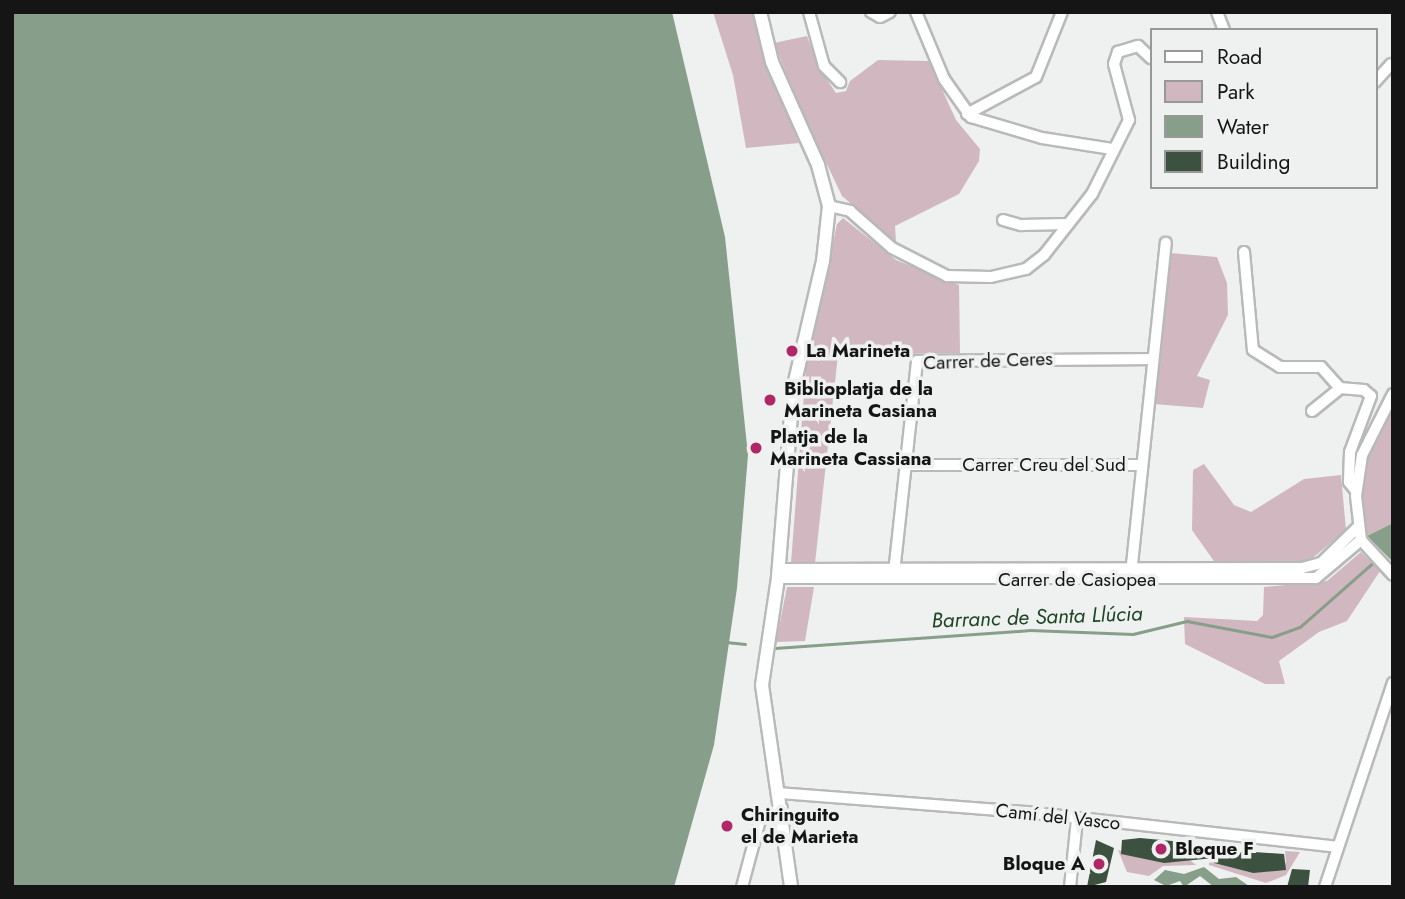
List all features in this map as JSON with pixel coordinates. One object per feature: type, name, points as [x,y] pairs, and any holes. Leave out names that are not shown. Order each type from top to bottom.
[{"type":"street","points":[[760,12],[772,62],[818,165],[830,206],[823,261],[793,390],[779,574],[761,693],[782,808],[791,887]]},
{"type":"street","points":[[809,12],[824,66],[840,82]]},
{"type":"street","points":[[871,12],[880,18],[890,12]]},
{"type":"street","points":[[916,12],[944,79],[967,114],[1018,133],[1112,149]]},
{"type":"street","points":[[967,114],[1036,77],[1062,12]]},
{"type":"street","points":[[830,206],[850,211],[915,262],[963,278],[1031,266],[1068,224],[1098,183],[1129,109],[1114,58],[1132,45],[1150,57]]},
{"type":"street","points":[[1377,80],[1392,64]]},
{"type":"street","points":[[1003,220],[1021,225],[1068,224]]},
{"type":"street","points":[[1131,575],[1166,243]]},
{"type":"street","points":[[1244,252],[1251,347],[1280,367],[1321,367],[1340,388],[1364,390],[1371,396],[1350,452],[1349,482],[1356,491]]},
{"type":"street","name":"Carrer de Ceres","points":[[894,574],[917,360],[1153,359]]},
{"type":"street","points":[[1312,411],[1340,388]]},
{"type":"street","points":[[1390,571],[1364,543],[1357,528],[1356,491],[1362,455],[1393,394]]},
{"type":"street","name":"Carrer Creu del Sud","points":[[904,465],[1142,465]]},
{"type":"street","name":"Carrer de Casiopea","points":[[1131,575],[1312,567],[1357,528]]},
{"type":"street","name":"Carrer de Casiopea","points":[[779,574],[1316,578],[1364,543]]},
{"type":"street","points":[[1325,887],[1336,847],[1393,683]]},
{"type":"street","name":"Camí del Vasco","points":[[779,793],[925,803],[1336,847]]},
{"type":"street","points":[[742,887],[760,820],[782,808]]},
{"type":"street","points":[[1070,887],[1077,819]]},
{"type":"green space","points":[[713,12],[753,12],[766,66],[799,143],[746,148],[733,75]]},
{"type":"green space","points":[[807,36],[819,68],[836,93],[846,91],[850,81],[878,60],[929,61],[956,120],[980,149],[979,161],[959,194],[895,226],[896,242],[842,196],[800,108],[774,43]]},
{"type":"green space","points":[[843,218],[896,260],[959,285],[960,353],[838,355],[815,563],[791,563],[806,368],[837,224]]},
{"type":"green space","points":[[1170,253],[1217,257],[1227,283],[1228,315],[1197,376],[1210,380],[1203,408],[1154,404]]},
{"type":"green space","points":[[1393,408],[1393,523],[1367,536],[1361,508],[1363,467]]},
{"type":"green space","points":[[1204,464],[1234,505],[1251,512],[1304,479],[1341,475],[1346,530],[1309,561],[1216,564],[1192,530],[1193,470]]},
{"type":"green space","points":[[1361,552],[1380,571],[1347,621],[1319,632],[1279,661],[1285,684],[1265,684],[1185,644],[1184,617],[1257,621],[1263,615],[1264,587],[1327,581]]},
{"type":"green space","points":[[787,587],[814,587],[805,641],[776,642]]},
{"type":"green space","points":[[1118,850],[1164,863],[1186,857],[1196,865],[1163,866],[1149,876],[1127,872]]},
{"type":"green space","points":[[1285,851],[1300,852],[1286,875],[1266,883],[1209,865],[1209,858],[1214,858],[1214,863],[1253,873],[1286,863]]},
{"type":"water","points":[[12,12],[672,12],[725,237],[748,455],[737,588],[714,745],[674,887],[12,887]]},
{"type":"water","points":[[1393,523],[1393,562],[1367,536]]},
{"type":"water","points":[[1204,867],[1219,879],[1236,877],[1249,886],[1214,887],[1200,876],[1184,887],[1180,881],[1166,886],[1154,880],[1165,870],[1184,874]]},
{"type":"building","points":[[1140,838],[1183,842],[1181,853],[1195,843],[1196,848],[1284,854],[1286,870],[1253,873],[1214,863],[1214,858],[1164,863],[1121,854],[1122,840]]},
{"type":"building","name":"Bloque A","points":[[1096,840],[1114,848],[1106,882],[1087,887]]},
{"type":"building","points":[[1292,869],[1310,870],[1308,887],[1287,887]]},
{"type":"waterway","name":"Barranc de Santa Llúcia","points":[[775,648],[1030,630],[1133,634],[1187,621],[1272,637],[1300,627],[1376,560]]},
{"type":"waterway","name":"Barranc de Santa Llúcia","points":[[726,642],[745,644]]},
{"type":"place","name":"La Marineta","points":[[792,351]]},
{"type":"place","name":"Biblioplatja de la Marineta Casiana","points":[[770,400]]},
{"type":"place","name":"Platja de la Marineta Cassiana","points":[[756,448]]},
{"type":"place","name":"Chiringuito el de Marieta","points":[[727,826]]},
{"type":"place","name":"Bloque F","points":[[1161,849]]},
{"type":"place","name":"Bloque A","points":[[1099,864]]}]
